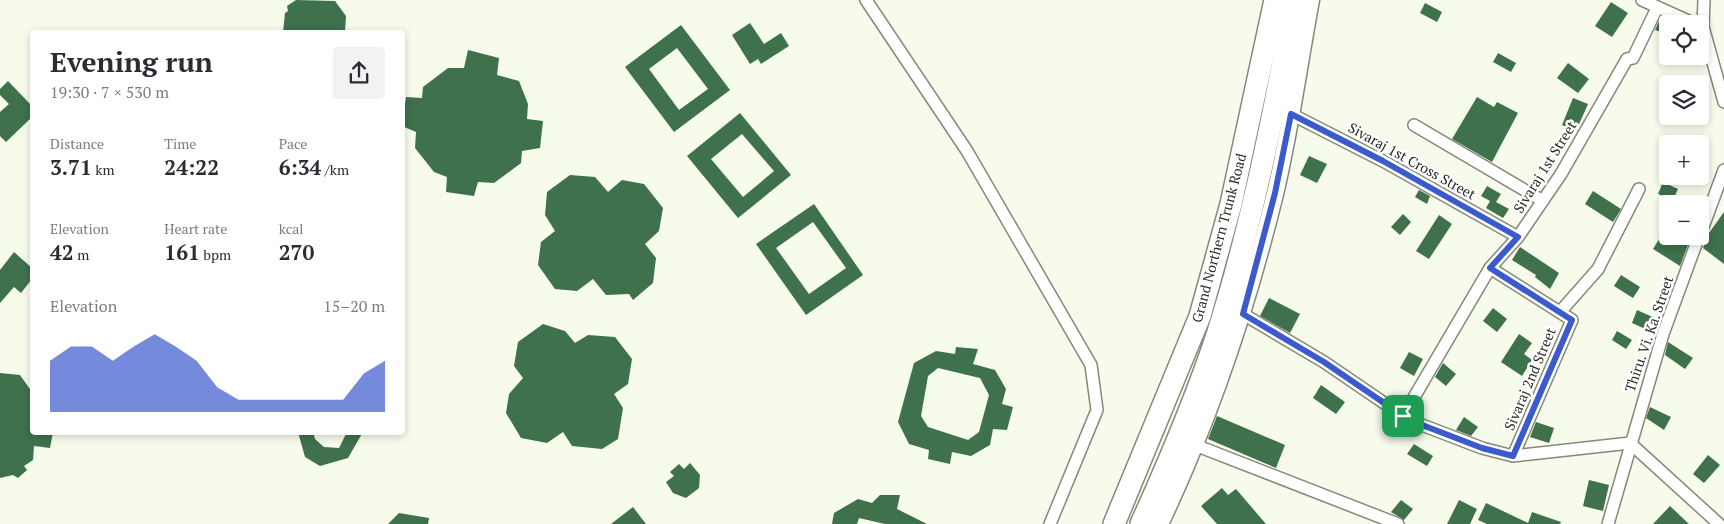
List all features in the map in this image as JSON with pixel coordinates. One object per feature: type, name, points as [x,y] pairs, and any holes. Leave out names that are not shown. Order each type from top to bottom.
[{"type":"highway","name":"Grand Northern Trunk Road","points":[[1114,524],[1200,316],[1231,204],[1275,0]]},
{"type":"highway","name":"Grand Northern Trunk Road","points":[[1141,524],[1179,438],[1226,304],[1273,116],[1295,0]]},
{"type":"street","points":[[866,0],[967,151],[1091,365],[1097,410],[1050,524]]},
{"type":"street","points":[[1160,524],[1195,444],[1243,314],[1275,193],[1311,0]]},
{"type":"street","points":[[1642,0],[1673,15]]},
{"type":"street","points":[[1701,15],[1704,0]]},
{"type":"street","name":"Sivaraj 1st Street","points":[[1403,416],[1490,268],[1518,237],[1561,174],[1627,59],[1633,58],[1657,8]]},
{"type":"street","points":[[1709,55],[1723,95]]},
{"type":"street","name":"Sivaraj 1st Cross Street","points":[[1291,114],[1391,166],[1518,237]]},
{"type":"street","points":[[1414,125],[1543,201]]},
{"type":"street","name":"Thiru. Vi. Ka. Street","points":[[1709,211],[1724,170]]},
{"type":"street","points":[[1560,312],[1598,269],[1639,189]]},
{"type":"street","name":"Thiru. Vi. Ka. Street","points":[[1608,524],[1663,334],[1696,245]]},
{"type":"street","name":"Sivaraj 2nd Street","points":[[1490,268],[1572,320],[1513,456]]},
{"type":"street","points":[[1243,314],[1324,362],[1403,416],[1482,448],[1513,456],[1630,443],[1719,524]]},
{"type":"street","points":[[1195,444],[1398,524]]},
{"type":"building","points":[[296,0],[335,1],[346,16],[345,30],[283,30],[285,13],[288,11],[287,6]]},
{"type":"building","points":[[1611,2],[1628,13],[1612,37],[1595,26]]},
{"type":"building","points":[[1425,3],[1442,12],[1437,22],[1420,13]]},
{"type":"building","points":[[1659,21],[1659,31],[1655,30]]},
{"type":"building","points":[[750,23],[764,44],[781,33],[789,46],[761,64],[758,59],[750,64],[732,35]]},
{"type":"building","points":[[681,25],[730,90],[674,132],[625,67]],"holes":[[[677,48],[708,89],[679,110],[649,69]]]},
{"type":"building","points":[[468,50],[499,58],[497,75],[519,81],[528,104],[527,119],[543,121],[540,148],[522,151],[521,163],[494,183],[478,182],[474,196],[446,192],[447,177],[434,172],[415,148],[416,132],[405,127],[406,97],[422,98],[423,87],[448,68],[464,68]]},
{"type":"building","points":[[1498,53],[1516,63],[1511,72],[1493,62]]},
{"type":"building","points":[[1568,63],[1589,79],[1578,93],[1557,78]]},
{"type":"building","points":[[8,81],[30,104],[30,119],[6,142],[0,136],[0,112],[9,104],[0,95],[0,89]]},
{"type":"building","points":[[1477,97],[1494,107],[1497,102],[1518,113],[1492,162],[1452,139]]},
{"type":"building","points":[[1573,98],[1588,104],[1576,131],[1562,125]]},
{"type":"building","points":[[740,113],[791,175],[738,218],[687,156]],"holes":[[[742,134],[774,171],[743,197],[711,159]]]},
{"type":"building","points":[[1309,156],[1327,164],[1317,183],[1300,175]]},
{"type":"building","points":[[570,175],[595,177],[608,192],[622,180],[644,184],[663,208],[659,231],[645,244],[656,258],[653,283],[633,300],[629,294],[606,295],[593,279],[577,291],[555,289],[538,265],[541,242],[555,231],[545,215],[547,192]]},
{"type":"building","points":[[1662,185],[1669,185],[1678,189],[1675,195],[1658,194]]},
{"type":"building","points":[[1487,186],[1501,194],[1496,202],[1509,209],[1503,218],[1486,208],[1490,201],[1481,196]]},
{"type":"building","points":[[1419,190],[1430,196],[1427,204],[1415,197]]},
{"type":"building","points":[[1593,191],[1621,209],[1613,222],[1585,204]]},
{"type":"building","points":[[814,204],[863,275],[806,315],[756,244]],"holes":[[[813,222],[846,268],[809,294],[776,248]]]},
{"type":"building","points":[[1724,212],[1724,264],[1703,248],[1704,245],[1709,245],[1709,233]]},
{"type":"building","points":[[1403,214],[1411,222],[1400,235],[1391,227]]},
{"type":"building","points":[[1439,215],[1452,224],[1429,259],[1416,251]]},
{"type":"building","points":[[1659,239],[1659,245],[1688,245],[1680,266],[1653,249]]},
{"type":"building","points":[[1520,247],[1559,273],[1550,289],[1535,277],[1536,275],[1512,260]]},
{"type":"building","points":[[14,252],[30,266],[30,282],[21,293],[14,287],[0,303],[0,270]]},
{"type":"building","points":[[1621,275],[1640,287],[1633,298],[1614,286]]},
{"type":"building","points":[[1269,298],[1300,314],[1290,333],[1260,316]]},
{"type":"building","points":[[1493,308],[1507,319],[1497,332],[1483,321]]},
{"type":"building","points":[[1637,310],[1657,319],[1652,332],[1632,323]]},
{"type":"building","points":[[543,324],[565,331],[575,343],[588,335],[615,337],[632,359],[628,384],[614,394],[623,408],[618,439],[602,449],[572,446],[563,432],[547,443],[521,438],[506,413],[509,394],[523,378],[514,366],[518,342]]},
{"type":"building","points":[[1617,331],[1632,340],[1626,349],[1612,340]]},
{"type":"building","points":[[1519,334],[1532,343],[1524,354],[1532,360],[1522,376],[1501,362]]},
{"type":"building","points":[[1668,342],[1693,358],[1685,369],[1665,355]]},
{"type":"building","points":[[956,347],[978,349],[973,364],[995,370],[1006,389],[1002,404],[1013,407],[1007,430],[993,429],[990,445],[971,456],[952,452],[950,464],[928,459],[929,450],[909,444],[898,422],[914,363],[936,351],[955,354]],"holes":[[[938,368],[980,378],[989,395],[979,432],[968,440],[928,427],[921,416],[928,376]]]},
{"type":"building","points":[[1409,352],[1423,359],[1414,376],[1400,368]]},
{"type":"building","points":[[1443,363],[1456,374],[1446,386],[1435,377]]},
{"type":"building","points":[[0,373],[20,375],[30,389],[30,435],[52,435],[50,448],[34,446],[33,460],[24,466],[27,470],[18,478],[13,475],[0,478]]},
{"type":"building","points":[[1321,385],[1345,402],[1336,414],[1313,398]]},
{"type":"building","points":[[1650,407],[1671,417],[1664,430],[1646,418]]},
{"type":"building","points":[[1217,416],[1285,445],[1276,468],[1208,439]]},
{"type":"building","points":[[1464,417],[1478,427],[1471,436],[1456,430]]},
{"type":"building","points":[[1536,422],[1554,428],[1549,443],[1530,437]]},
{"type":"building","points":[[299,435],[314,435],[315,439],[324,447],[339,448],[346,435],[361,435],[348,458],[320,466],[305,457]]},
{"type":"building","points":[[1414,444],[1433,456],[1427,466],[1407,454]]},
{"type":"building","points":[[1708,455],[1720,465],[1704,483],[1693,474]]},
{"type":"building","points":[[690,463],[700,475],[699,488],[686,498],[673,493],[666,482],[674,476],[670,472],[679,464],[684,469]]},
{"type":"building","points":[[1589,480],[1609,485],[1603,511],[1583,506]]},
{"type":"building","points":[[1222,488],[1228,495],[1236,489],[1266,524],[1217,524],[1201,506]]},
{"type":"building","points":[[880,495],[900,495],[897,509],[927,524],[885,524],[859,518],[857,524],[832,524],[834,513],[858,499],[872,503]]},
{"type":"building","points":[[1401,500],[1413,509],[1404,520],[1391,512]]},
{"type":"building","points":[[1459,500],[1477,509],[1470,524],[1447,524]]},
{"type":"building","points":[[1486,503],[1528,523],[1532,512],[1561,522],[1560,524],[1487,524],[1478,520]]},
{"type":"building","points":[[1670,506],[1689,524],[1653,524]]},
{"type":"building","points":[[633,507],[646,524],[611,524]]},
{"type":"building","points":[[399,513],[429,518],[428,524],[388,524]]},
{"type":"route","points":[[1291,114],[1383,161],[1518,237],[1490,268],[1572,320],[1513,456],[1482,448],[1403,416],[1324,362],[1243,314],[1275,193],[1291,114]]}]
